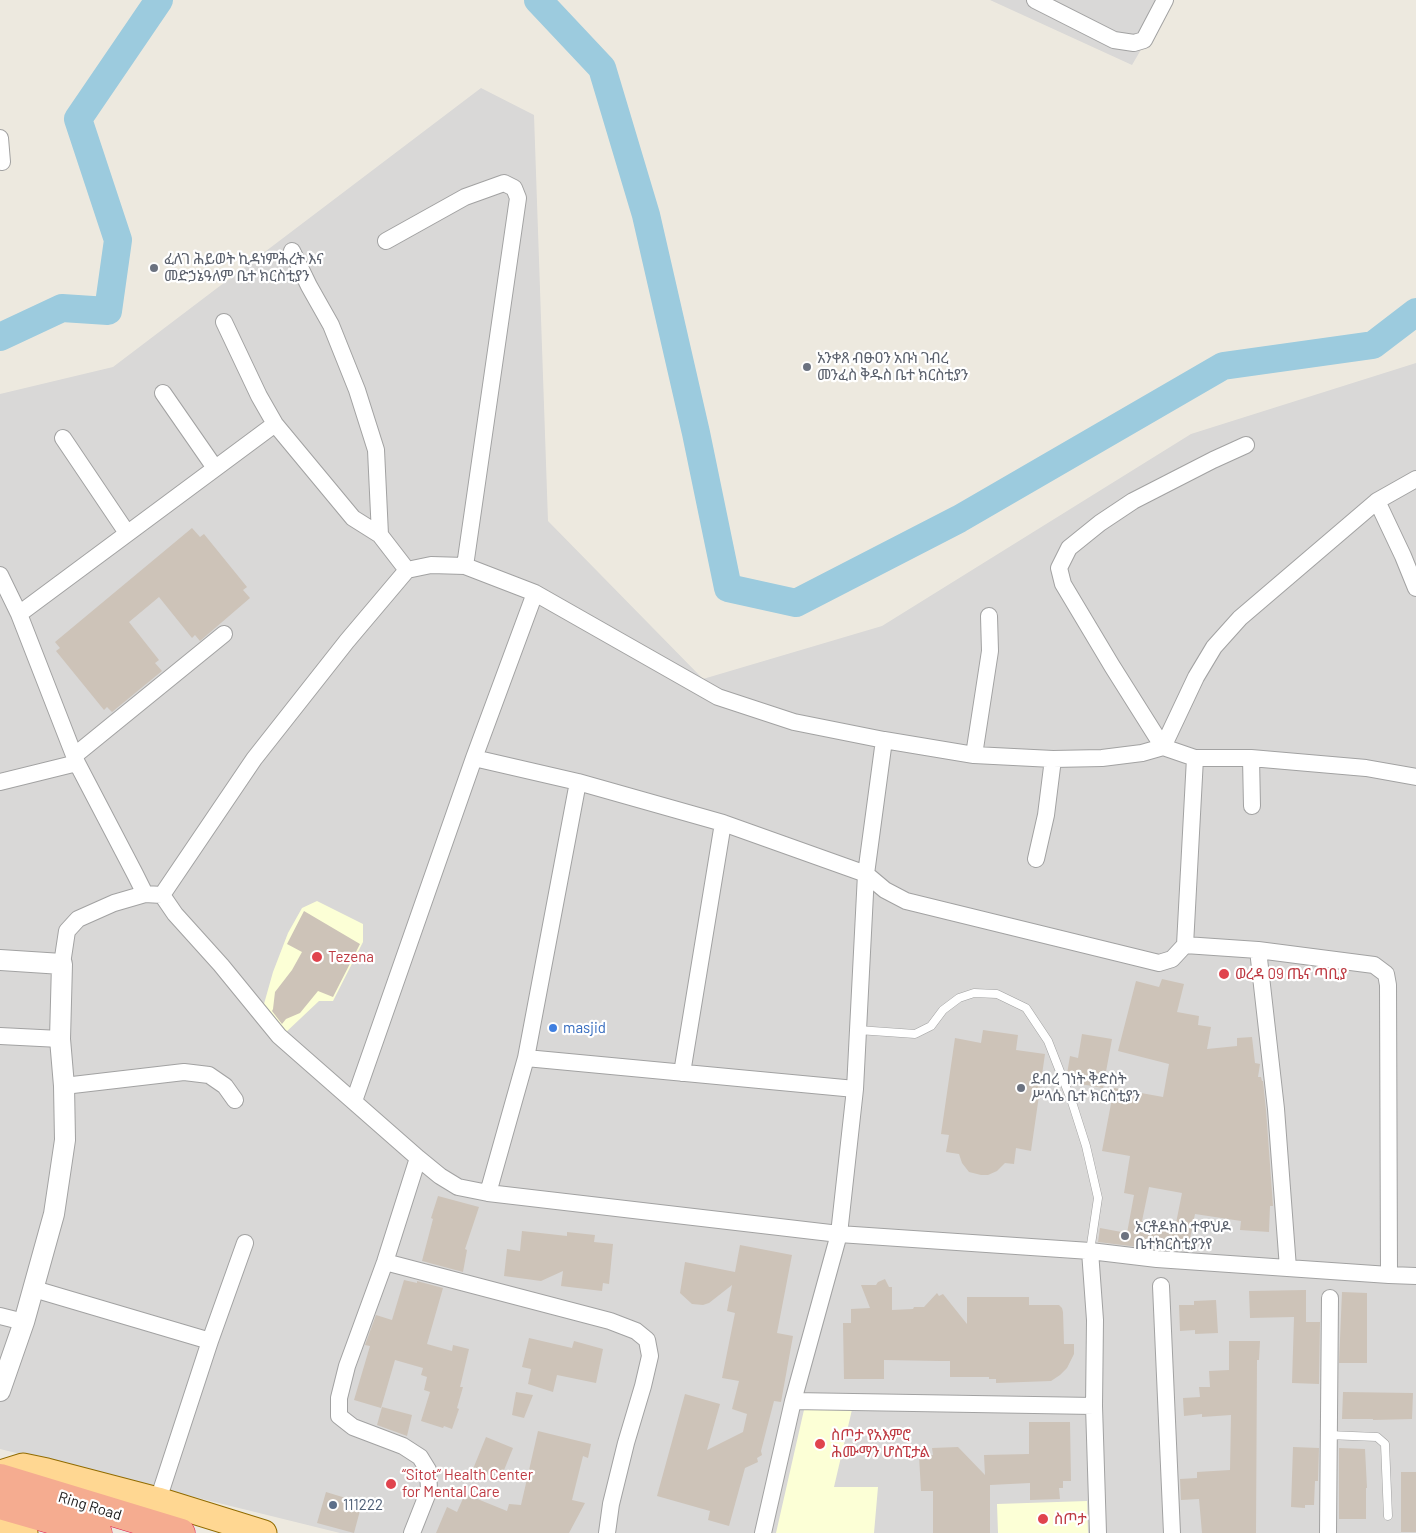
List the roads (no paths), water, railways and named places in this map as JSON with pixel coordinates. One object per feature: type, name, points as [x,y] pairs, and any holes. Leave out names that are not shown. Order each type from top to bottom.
[{"type":"highway","name":"Ring Road","points":[[0,1478],[181,1533]]},
{"type":"highway","name":"Ring Road","points":[[0,1505],[98,1533]]},
{"type":"main road","points":[[0,1473],[23,1466],[158,1500],[264,1533]]},
{"type":"main road","points":[[0,1522],[25,1533]]},
{"type":"street","points":[[1035,0],[1114,40],[1134,43],[1144,40],[1165,0]]},
{"type":"street","points":[[0,138],[2,162]]},
{"type":"street","points":[[386,241],[465,197],[504,183],[514,188],[518,198],[465,566]]},
{"type":"street","points":[[292,251],[331,324],[357,390],[376,450],[380,535]]},
{"type":"street","points":[[224,322],[259,396],[275,424],[353,518],[380,535],[407,570]]},
{"type":"street","points":[[163,393],[214,468]]},
{"type":"street","points":[[19,614],[275,424]]},
{"type":"street","points":[[63,438],[127,533]]},
{"type":"street","points":[[1163,747],[1063,584],[1060,568],[1069,548],[1100,523],[1133,501],[1246,445]]},
{"type":"street","points":[[1163,747],[1196,677],[1214,647],[1240,618],[1377,501],[1416,479]]},
{"type":"street","points":[[1377,501],[1416,588]]},
{"type":"street","points":[[162,895],[254,759],[347,641],[407,570],[431,565],[465,566],[535,593],[718,697],[794,722],[974,755],[1053,759],[1102,758],[1142,753],[1163,747],[1195,758],[1251,758],[1366,768],[1416,777]]},
{"type":"street","points":[[0,575],[19,614],[76,759],[145,894]]},
{"type":"street","points":[[354,1101],[474,758],[535,593]]},
{"type":"street","points":[[974,755],[990,651],[989,616]]},
{"type":"street","points":[[0,782],[76,759],[224,634]]},
{"type":"street","points":[[763,1533],[793,1400],[839,1234],[855,1090],[866,874],[884,740]]},
{"type":"street","points":[[474,758],[578,782],[723,823],[866,874],[885,890],[906,901],[1158,963],[1172,959],[1185,945],[1195,758]]},
{"type":"street","points":[[1251,758],[1252,806]]},
{"type":"street","points":[[1036,860],[1046,815],[1053,759]]},
{"type":"street","points":[[488,1193],[526,1058],[578,782]]},
{"type":"street","points":[[682,1073],[723,823]]},
{"type":"street","points":[[0,1391],[24,1322],[54,1214],[65,1140],[64,1086],[60,1039],[62,964],[67,931],[78,919],[114,903],[145,894],[162,895]]},
{"type":"street","points":[[162,895],[175,914],[221,965],[279,1036],[418,1158],[440,1176],[458,1187],[488,1193],[839,1234],[1090,1251],[1156,1259],[1416,1276]]},
{"type":"street","points":[[1185,945],[1258,950],[1374,965],[1386,974],[1388,985],[1389,1275]]},
{"type":"street","points":[[1258,950],[1276,1109],[1288,1268]]},
{"type":"street","points":[[0,960],[62,964]]},
{"type":"street","points":[[0,1036],[60,1039]]},
{"type":"street","points":[[526,1058],[855,1090]]},
{"type":"street","points":[[64,1086],[184,1072],[209,1075],[225,1086],[235,1100]]},
{"type":"street","points":[[412,1533],[429,1490],[428,1470],[420,1457],[403,1446],[353,1427],[338,1416],[339,1398],[347,1366],[385,1262],[418,1158]]},
{"type":"street","points":[[158,1500],[210,1341],[245,1243]]},
{"type":"street","points":[[1090,1251],[1095,1320],[1094,1406],[1098,1533]]},
{"type":"street","points":[[385,1262],[610,1321],[636,1331],[647,1340],[650,1356],[611,1504],[607,1533]]},
{"type":"street","points":[[1161,1286],[1172,1533]]},
{"type":"street","points":[[34,1289],[210,1341]]},
{"type":"street","points":[[1328,1533],[1330,1298]]},
{"type":"street","points":[[0,1316],[24,1322]]},
{"type":"street","points":[[793,1400],[1094,1406]]},
{"type":"lane","points":[[858,1030],[915,1034],[931,1026],[942,1010],[959,998],[974,993],[997,994],[1026,1008],[1048,1041],[1072,1102],[1086,1146],[1098,1198],[1090,1251]]},
{"type":"lane","points":[[1328,1435],[1377,1437],[1385,1444],[1388,1516]]},
{"type":"waterway","points":[[0,337],[62,308],[108,311],[118,240],[78,119],[159,0]]},
{"type":"waterway","points":[[538,0],[602,68],[646,215],[696,433],[728,588],[796,603],[959,519],[1223,366],[1373,345],[1416,312]]},
{"type":"place","name":"ፈለገ ሕይወት ኪዳነምሕረት እና መድኃኔዓለም ቤተ ክርስቲያን","points":[[154,268]]},
{"type":"place","name":"አንቀጸ ብፁዐን አቡነ ገብረ መንፈስ ቅዱስ ቤተ ክርስቲያን","points":[[807,367]]},
{"type":"place","name":"Tezena","points":[[317,957]]},
{"type":"place","name":"ወረዳ 09 ጤና ጣቢያ","points":[[1224,974]]},
{"type":"place","name":"masjid","points":[[553,1028]]},
{"type":"place","name":"ደብረ ገነት ቅድስት ሥላሴ ቤተ ክርስቲያን","points":[[1021,1088]]},
{"type":"place","name":"ኦርቶዶክስ ተዋህዶ ቤተክርስቲያንየ","points":[[1125,1236]]},
{"type":"place","name":"ስጦታ የአእምሮ ሕሙማን ሆስፒታል","points":[[820,1444]]},
{"type":"place","name":"“Sitot” Health Center for Mental Care","points":[[391,1484]]},
{"type":"place","name":"111222","points":[[333,1505]]},
{"type":"place","name":"ስጦታ","points":[[1043,1519]]}]
